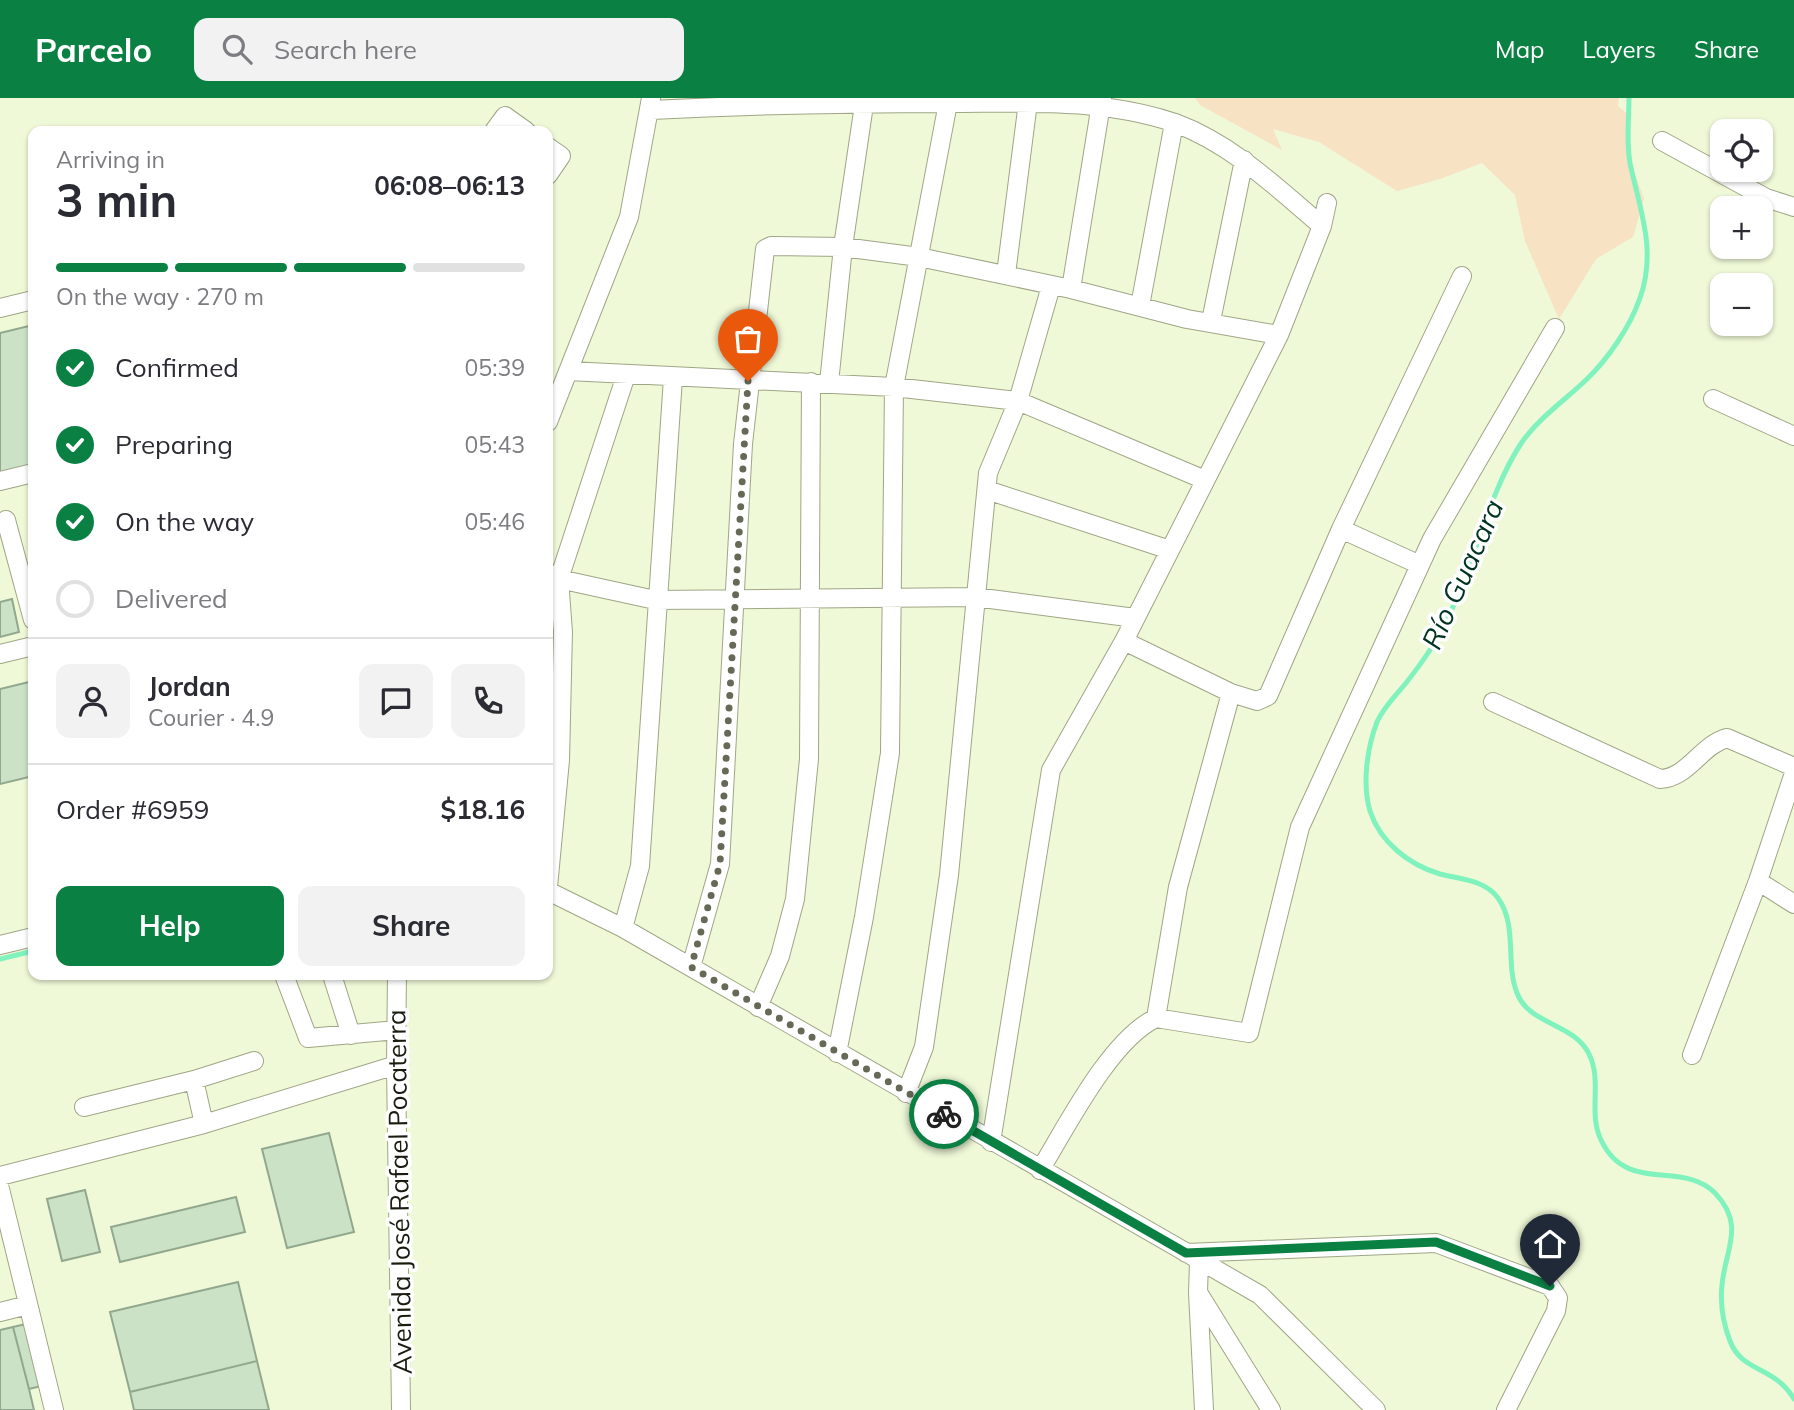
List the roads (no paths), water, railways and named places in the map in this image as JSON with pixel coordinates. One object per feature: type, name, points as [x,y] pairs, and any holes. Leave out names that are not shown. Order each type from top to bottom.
[{"type":"street","points":[[758,1007],[780,956],[795,899],[809,759],[810,597],[820,383],[865,100]]},
{"type":"street","points":[[553,409],[629,217],[651,104],[865,100],[948,103],[1101,101],[1174,123],[1207,137],[1244,160],[1322,226]]},
{"type":"street","points":[[1071,289],[1101,101]]},
{"type":"street","points":[[1006,274],[1028,102]]},
{"type":"street","points":[[837,1053],[864,916],[890,753],[894,387],[948,103]]},
{"type":"street","points":[[498,126],[505,116],[519,126]]},
{"type":"street","points":[[1140,306],[1174,123]]},
{"type":"street","points":[[1662,141],[1766,198],[1794,207]]},
{"type":"street","points":[[553,150],[561,156],[553,168]]},
{"type":"street","points":[[1211,321],[1244,160]]},
{"type":"street","points":[[991,1142],[1051,770],[1124,640],[1279,335],[1322,226],[1327,203]]},
{"type":"street","points":[[691,967],[720,864],[748,381],[765,249],[771,246],[843,247],[919,257],[1071,289],[1187,319],[1211,321],[1279,335]]},
{"type":"street","points":[[1124,640],[1231,693],[1257,701],[1268,696],[1341,529],[1462,276]]},
{"type":"street","points":[[906,1093],[924,1047],[949,876],[988,473],[1018,401],[1051,286]]},
{"type":"street","points":[[0,308],[28,301]]},
{"type":"street","points":[[1040,1170],[1104,1067],[1144,1024],[1156,1018],[1249,1033],[1300,827],[1432,538],[1555,328]]},
{"type":"street","points":[[568,371],[894,387],[1018,401],[1205,480]]},
{"type":"street","points":[[553,835],[560,760],[563,632],[554,576],[626,375]]},
{"type":"street","points":[[623,928],[640,866],[653,674],[655,600],[673,378]]},
{"type":"street","points":[[1713,399],[1794,436]]},
{"type":"street","points":[[0,481],[28,474]]},
{"type":"street","points":[[987,490],[1170,550]]},
{"type":"street","points":[[6,520],[28,601]]},
{"type":"street","points":[[1341,529],[1420,565]]},
{"type":"street","points":[[554,576],[655,600],[735,597],[975,597],[1135,618]]},
{"type":"street","points":[[0,654],[28,647]]},
{"type":"street","points":[[1156,1018],[1178,887],[1231,693]]},
{"type":"street","points":[[1493,702],[1660,779],[1671,778],[1716,741],[1727,738],[1794,767]]},
{"type":"street","points":[[1692,1055],[1758,881],[1794,773]]},
{"type":"street","points":[[1758,881],[1794,904]]},
{"type":"street","points":[[553,892],[623,928],[1260,1296],[1376,1410]]},
{"type":"street","points":[[0,945],[28,938]]},
{"type":"street","points":[[286,980],[305,1035],[316,1039],[397,1030]]},
{"type":"street","points":[[334,980],[351,1035]]},
{"type":"street","name":"Avenida José Rafael Pocaterra","points":[[397,980],[401,1410]]},
{"type":"street","points":[[85,1107],[194,1080],[254,1061]]},
{"type":"street","points":[[0,1176],[204,1124],[396,1065]]},
{"type":"street","points":[[194,1080],[204,1124]]},
{"type":"street","points":[[0,1189],[54,1410]]},
{"type":"street","points":[[1193,1257],[1436,1242],[1550,1286],[1558,1298],[1556,1311],[1506,1410]]},
{"type":"street","points":[[1193,1257],[1198,1293],[1204,1410]]},
{"type":"street","points":[[1198,1293],[1271,1410]]},
{"type":"street","points":[[0,1312],[28,1305]]},
{"type":"waterway","name":"Río Guacara","points":[[1629,98],[1629,155],[1647,247],[1645,280],[1636,309],[1618,342],[1602,362],[1536,425],[1510,462],[1442,630],[1377,722],[1367,766],[1366,789],[1375,822],[1397,851],[1429,870],[1486,887],[1498,898],[1508,920],[1517,993],[1531,1012],[1573,1036],[1589,1054],[1595,1076],[1598,1131],[1613,1158],[1640,1172],[1687,1178],[1702,1183],[1715,1193],[1724,1205],[1732,1227],[1721,1299],[1730,1341],[1742,1359],[1777,1380],[1794,1399]]},
{"type":"waterway","points":[[0,959],[28,952]]}]
